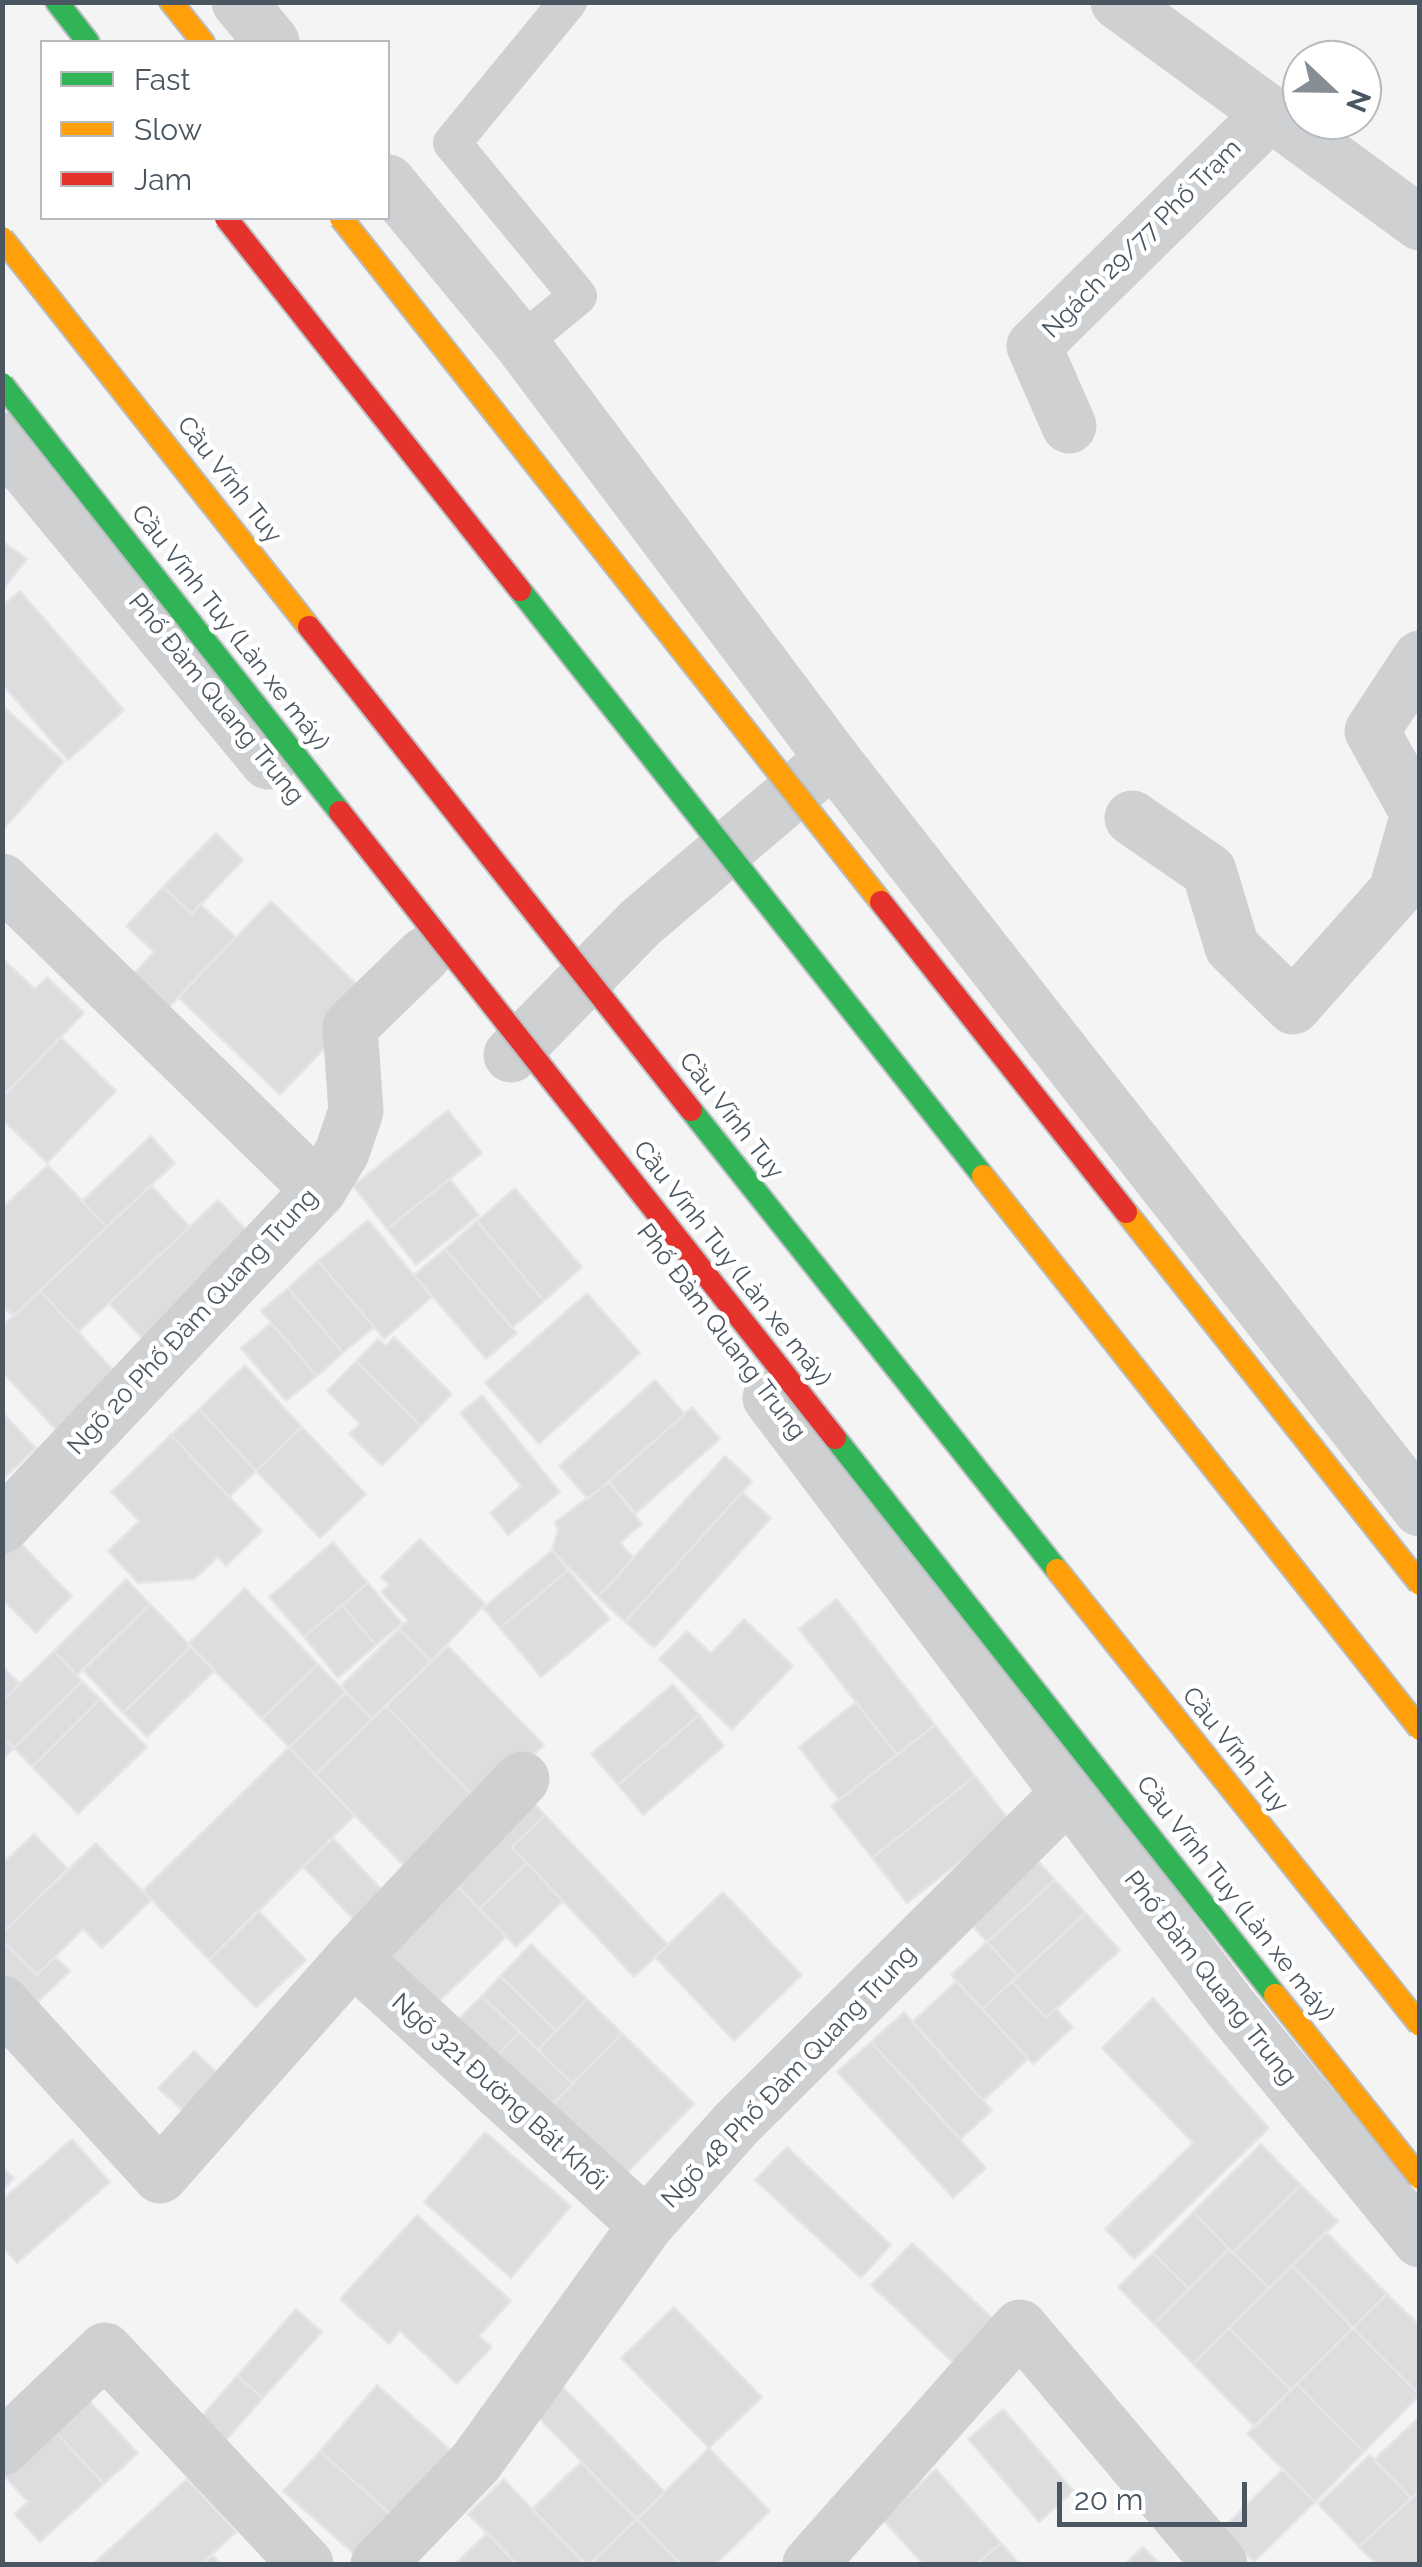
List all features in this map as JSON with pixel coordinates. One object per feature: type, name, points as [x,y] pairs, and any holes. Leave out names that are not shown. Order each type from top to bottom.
[{"type":"highway","points":[[56,2],[86,40]]},
{"type":"highway","points":[[172,2],[201,40]]},
{"type":"highway","points":[[228,220],[1420,1729]]},
{"type":"highway","points":[[343,220],[1420,1584]]},
{"type":"highway","name":"Cầu Vĩnh Tuy","points":[[2,238],[814,1267],[1420,2025]]},
{"type":"highway","name":"Cầu Vĩnh Tuy (Làn xe máy)","points":[[2,384],[1420,2178]]},
{"type":"street","points":[[239,2],[270,40]]},
{"type":"street","points":[[1118,2],[1420,223]]},
{"type":"street","name":"Ngách 29/77 Phố Trạm","points":[[1069,426],[1034,346],[1270,114]]},
{"type":"street","points":[[390,184],[521,343],[833,759],[1420,1509]]},
{"type":"street","name":"Phố Đàm Quang Trung","points":[[2,440],[511,1055],[1230,2007],[1420,2240]]},
{"type":"street","points":[[1132,818],[1208,872],[1232,947],[1293,1007],[1396,891],[1418,814],[1372,730],[1420,658]]},
{"type":"street","points":[[511,1055],[640,923],[833,759]]},
{"type":"street","points":[[2,881],[319,1190]]},
{"type":"street","name":"Ngõ 20 Phố Đàm Quang Trung","points":[[2,1526],[319,1190],[342,1152],[356,1111],[350,1027],[426,954]]},
{"type":"street","points":[[2,2003],[160,2176],[353,1958],[522,1779]]},
{"type":"street","name":"Ngõ 48 Phố Đàm Quang Trung","points":[[378,2564],[476,2462],[646,2225],[737,2123],[1069,1793]]},
{"type":"street","name":"Ngõ 321 Đường Bát Khối","points":[[353,1958],[646,2225]]},
{"type":"street","points":[[810,2564],[1020,2327],[1220,2564]]},
{"type":"street","points":[[2,2448],[105,2350],[306,2564]]},
{"type":"lane","points":[[521,343],[578,296],[452,142],[568,2]]},
{"type":"building","points":[[2,541],[27,559],[2,591]]},
{"type":"building","points":[[20,591],[124,710],[68,760],[2,684],[2,606]]},
{"type":"building","points":[[6,709],[64,761],[2,831],[2,713]]},
{"type":"building","points":[[216,833],[243,860],[192,914],[163,887]]},
{"type":"building","points":[[163,887],[192,914],[200,904],[236,937],[159,1018],[124,984],[154,952],[126,926]]},
{"type":"building","points":[[271,901],[372,999],[280,1095],[178,997]]},
{"type":"building","points":[[2,958],[35,989],[47,977],[84,1013],[7,1093],[2,1089]]},
{"type":"building","points":[[61,1037],[116,1091],[47,1163],[2,1119],[2,1097]]},
{"type":"building","points":[[448,1110],[482,1153],[387,1229],[353,1186]]},
{"type":"building","points":[[151,1136],[175,1163],[107,1227],[82,1201]]},
{"type":"building","points":[[48,1165],[107,1227],[13,1316],[2,1305],[2,1208]]},
{"type":"building","points":[[450,1179],[479,1215],[416,1265],[387,1229]]},
{"type":"building","points":[[151,1185],[190,1227],[78,1332],[40,1291]]},
{"type":"building","points":[[515,1188],[582,1267],[544,1301],[477,1221]]},
{"type":"building","points":[[218,1200],[252,1236],[150,1347],[109,1303]]},
{"type":"building","points":[[368,1220],[432,1297],[384,1339],[318,1261]]},
{"type":"building","points":[[477,1221],[544,1301],[512,1328],[445,1249]]},
{"type":"building","points":[[445,1249],[517,1333],[486,1359],[414,1275]]},
{"type":"building","points":[[318,1261],[374,1327],[343,1353],[288,1288]]},
{"type":"building","points":[[288,1288],[343,1353],[317,1376],[261,1311]]},
{"type":"building","points":[[40,1291],[120,1377],[60,1434],[2,1372],[2,1326]]},
{"type":"building","points":[[587,1293],[640,1353],[539,1444],[485,1383]]},
{"type":"building","points":[[271,1323],[317,1376],[286,1401],[241,1348]]},
{"type":"building","points":[[394,1337],[452,1394],[421,1426],[356,1361],[378,1339],[386,1346]]},
{"type":"building","points":[[356,1361],[421,1426],[382,1466],[349,1434],[360,1424],[327,1391]]},
{"type":"building","points":[[245,1365],[302,1427],[256,1471],[199,1409]]},
{"type":"building","points":[[655,1380],[685,1414],[588,1499],[559,1466]]},
{"type":"building","points":[[482,1395],[560,1492],[508,1535],[490,1513],[521,1486],[460,1413]]},
{"type":"building","points":[[692,1407],[720,1439],[636,1513],[609,1482]]},
{"type":"building","points":[[199,1409],[256,1471],[229,1497],[171,1435]]},
{"type":"building","points":[[2,1412],[36,1448],[2,1480]]},
{"type":"building","points":[[302,1427],[366,1494],[320,1538],[256,1471]]},
{"type":"building","points":[[171,1435],[262,1531],[226,1566],[218,1557],[194,1579],[138,1583],[108,1551],[139,1521],[111,1492]]},
{"type":"building","points":[[725,1456],[752,1481],[625,1622],[598,1597]]},
{"type":"building","points":[[609,1482],[642,1524],[620,1543],[634,1558],[598,1597],[552,1550],[558,1530],[555,1522]]},
{"type":"building","points":[[742,1492],[771,1518],[654,1648],[625,1622]]},
{"type":"building","points":[[10,1532],[72,1596],[36,1633],[2,1599],[2,1540]]},
{"type":"building","points":[[420,1539],[485,1604],[431,1661],[399,1629],[408,1620],[381,1592],[389,1585],[381,1577]]},
{"type":"building","points":[[333,1542],[368,1583],[304,1637],[269,1597]]},
{"type":"building","points":[[552,1550],[568,1570],[500,1628],[483,1608]]},
{"type":"building","points":[[568,1570],[610,1619],[541,1677],[500,1628]]},
{"type":"building","points":[[126,1579],[150,1604],[77,1675],[54,1651]]},
{"type":"building","points":[[368,1583],[402,1623],[376,1645],[342,1605]]},
{"type":"building","points":[[245,1588],[318,1664],[262,1719],[188,1644]]},
{"type":"building","points":[[837,1599],[935,1725],[897,1755],[799,1629]]},
{"type":"building","points":[[150,1604],[191,1646],[123,1713],[83,1670]]},
{"type":"building","points":[[342,1605],[376,1645],[338,1678],[304,1637]]},
{"type":"building","points":[[744,1619],[793,1666],[732,1730],[659,1659],[687,1631],[711,1653]]},
{"type":"building","points":[[399,1629],[431,1661],[372,1719],[341,1686]]},
{"type":"building","points":[[191,1646],[215,1670],[147,1737],[123,1713]]},
{"type":"building","points":[[448,1646],[544,1745],[482,1805],[386,1706]]},
{"type":"building","points":[[54,1651],[82,1681],[14,1748],[2,1737],[2,1701]]},
{"type":"building","points":[[318,1664],[346,1693],[289,1747],[262,1719]]},
{"type":"building","points":[[2,1666],[20,1684],[2,1701]]},
{"type":"building","points":[[82,1681],[100,1699],[32,1767],[14,1748]]},
{"type":"building","points":[[673,1684],[699,1715],[618,1785],[591,1754]]},
{"type":"building","points":[[346,1693],[372,1719],[315,1775],[289,1747]]},
{"type":"building","points":[[100,1699],[147,1747],[78,1814],[32,1767]]},
{"type":"building","points":[[856,1702],[897,1755],[839,1800],[799,1747]]},
{"type":"building","points":[[386,1706],[482,1805],[417,1879],[315,1775]]},
{"type":"building","points":[[699,1715],[724,1746],[643,1815],[618,1785]]},
{"type":"building","points":[[935,1725],[975,1776],[872,1858],[831,1806]]},
{"type":"building","points":[[2,1737],[14,1748],[2,1760]]},
{"type":"building","points":[[289,1747],[355,1815],[209,1960],[143,1891]]},
{"type":"building","points":[[975,1776],[1011,1822],[907,1903],[872,1858]]},
{"type":"building","points":[[524,1793],[545,1815],[512,1847],[527,1863],[479,1909],[442,1870]]},
{"type":"building","points":[[545,1815],[668,1945],[634,1977],[512,1847]]},
{"type":"building","points":[[34,1834],[68,1869],[2,1933],[2,1864]]},
{"type":"building","points":[[333,1838],[386,1894],[357,1923],[303,1867]]},
{"type":"building","points":[[96,1843],[151,1900],[102,1948],[83,1929],[37,1975],[2,1940],[2,1933]]},
{"type":"building","points":[[1025,1846],[1055,1880],[987,1942],[957,1909]]},
{"type":"building","points":[[527,1863],[563,1901],[516,1947],[479,1909]]},
{"type":"building","points":[[449,1877],[506,1937],[429,2011],[372,1951]]},
{"type":"building","points":[[1055,1880],[1086,1913],[1018,1976],[987,1942]]},
{"type":"building","points":[[723,1892],[802,1975],[734,2041],[655,1957]]},
{"type":"building","points":[[258,1910],[306,1960],[256,2008],[209,1960]]},
{"type":"building","points":[[1086,1913],[1120,1950],[1046,2018],[1012,1981]]},
{"type":"building","points":[[2,1940],[37,1975],[55,1957],[70,1971],[23,2016],[2,1995]]},
{"type":"building","points":[[987,1942],[1018,1976],[982,2009],[951,1975]]},
{"type":"building","points":[[531,1944],[587,1999],[556,2031],[500,1976]]},
{"type":"building","points":[[500,1976],[556,2031],[538,2050],[482,1996]]},
{"type":"building","points":[[957,1981],[1028,2059],[983,2101],[912,2022]]},
{"type":"building","points":[[1012,1981],[1046,2018],[1056,2009],[1073,2027],[1033,2064],[982,2009]]},
{"type":"building","points":[[482,1996],[520,2032],[482,2071],[444,2033]]},
{"type":"building","points":[[1153,1998],[1269,2128],[1134,2259],[1105,2229],[1193,2143],[1102,2048]]},
{"type":"building","points":[[587,1999],[622,2033],[573,2084],[538,2050]]},
{"type":"building","points":[[904,2012],[992,2110],[961,2139],[871,2042]]},
{"type":"building","points":[[520,2032],[573,2084],[539,2118],[482,2071]]},
{"type":"building","points":[[622,2033],[694,2104],[611,2189],[539,2118]]},
{"type":"building","points":[[871,2042],[986,2168],[953,2198],[837,2072]]},
{"type":"building","points":[[194,2051],[230,2084],[194,2121],[158,2088]]},
{"type":"building","points":[[485,2132],[571,2206],[511,2278],[424,2202]]},
{"type":"building","points":[[72,2139],[110,2182],[17,2263],[2,2246],[2,2200]]},
{"type":"building","points":[[1261,2144],[1301,2185],[1233,2253],[1193,2212]]},
{"type":"building","points":[[787,2147],[891,2245],[861,2278],[755,2180]]},
{"type":"building","points":[[2,2167],[14,2178],[2,2191]]},
{"type":"building","points":[[1301,2185],[1338,2221],[1269,2288],[1233,2253]]},
{"type":"building","points":[[1193,2212],[1229,2249],[1189,2289],[1153,2253]]},
{"type":"building","points":[[417,2215],[511,2301],[479,2336],[492,2347],[457,2384],[400,2331],[389,2344],[340,2299]]},
{"type":"building","points":[[1326,2232],[1387,2294],[1353,2328],[1292,2266]]},
{"type":"building","points":[[912,2243],[1004,2329],[964,2373],[871,2285]]},
{"type":"building","points":[[1229,2249],[1269,2288],[1193,2364],[1154,2324]]},
{"type":"building","points":[[1153,2253],[1189,2289],[1154,2324],[1118,2287]]},
{"type":"building","points":[[1292,2266],[1353,2328],[1291,2390],[1229,2328]]},
{"type":"building","points":[[1387,2294],[1420,2326],[1420,2395],[1353,2328]]},
{"type":"building","points":[[674,2307],[762,2397],[709,2448],[621,2358]]},
{"type":"building","points":[[296,2309],[322,2332],[263,2398],[237,2376]]},
{"type":"building","points":[[1229,2328],[1291,2390],[1255,2427],[1193,2364]]},
{"type":"building","points":[[1353,2328],[1420,2395],[1364,2452],[1297,2384]]},
{"type":"building","points":[[237,2376],[263,2398],[217,2451],[191,2428]]},
{"type":"building","points":[[560,2384],[665,2492],[637,2519],[532,2411]]},
{"type":"building","points":[[1297,2384],[1364,2452],[1315,2502],[1247,2433]]},
{"type":"building","points":[[377,2385],[462,2460],[404,2526],[320,2451]]},
{"type":"building","points":[[86,2397],[138,2453],[104,2484],[52,2428]]},
{"type":"building","points":[[1003,2409],[1074,2491],[1039,2522],[968,2439]]},
{"type":"building","points":[[1420,2416],[1420,2490],[1411,2498],[1374,2460]]},
{"type":"building","points":[[52,2428],[104,2484],[40,2542],[14,2514],[28,2502],[2,2474]]},
{"type":"building","points":[[709,2448],[770,2511],[716,2564],[681,2564],[637,2519]]},
{"type":"building","points":[[320,2451],[399,2522],[364,2563],[283,2491]]},
{"type":"building","points":[[1370,2455],[1411,2498],[1359,2547],[1318,2504]]},
{"type":"building","points":[[581,2462],[637,2519],[590,2564],[532,2509]]},
{"type":"building","points":[[936,2469],[1001,2543],[977,2564],[923,2564],[882,2519]]},
{"type":"building","points":[[1283,2469],[1315,2502],[1254,2562],[1221,2530]]},
{"type":"building","points":[[187,2479],[236,2532],[202,2564],[93,2564]]},
{"type":"building","points":[[504,2479],[586,2564],[517,2564],[468,2514]]},
{"type":"building","points":[[1420,2490],[1420,2564],[1376,2564],[1359,2547]]},
{"type":"building","points":[[637,2519],[681,2564],[590,2564]]},
{"type":"building","points":[[487,2533],[517,2564],[455,2564]]},
{"type":"building","points":[[1001,2543],[1020,2564],[977,2564]]},
{"type":"building","points":[[1143,2547],[1160,2564],[1125,2564]]},
{"type":"building","points":[[212,2555],[221,2564],[202,2564]]},
{"type":"traffic: fast","points":[[57,2],[86,40]]},
{"type":"traffic: fast","points":[[2,384],[340,812]]},
{"type":"traffic: fast","points":[[520,590],[983,1176]]},
{"type":"traffic: fast","points":[[691,1110],[1057,1570]]},
{"type":"traffic: fast","points":[[835,1438],[1275,1995]]},
{"type":"traffic: slow","points":[[171,2],[201,40]]},
{"type":"traffic: slow","points":[[343,220],[881,902]]},
{"type":"traffic: slow","points":[[2,238],[309,627]]},
{"type":"traffic: slow","points":[[983,1176],[1420,1729]]},
{"type":"traffic: slow","points":[[1126,1212],[1420,1584]]},
{"type":"traffic: slow","points":[[1057,1570],[1420,2025]]},
{"type":"traffic: slow","points":[[1275,1995],[1420,2178]]},
{"type":"traffic: jam","points":[[228,220],[520,590]]},
{"type":"traffic: jam","points":[[309,627],[691,1110]]},
{"type":"traffic: jam","points":[[340,812],[835,1438]]},
{"type":"traffic: jam","points":[[881,902],[1126,1212]]}]
